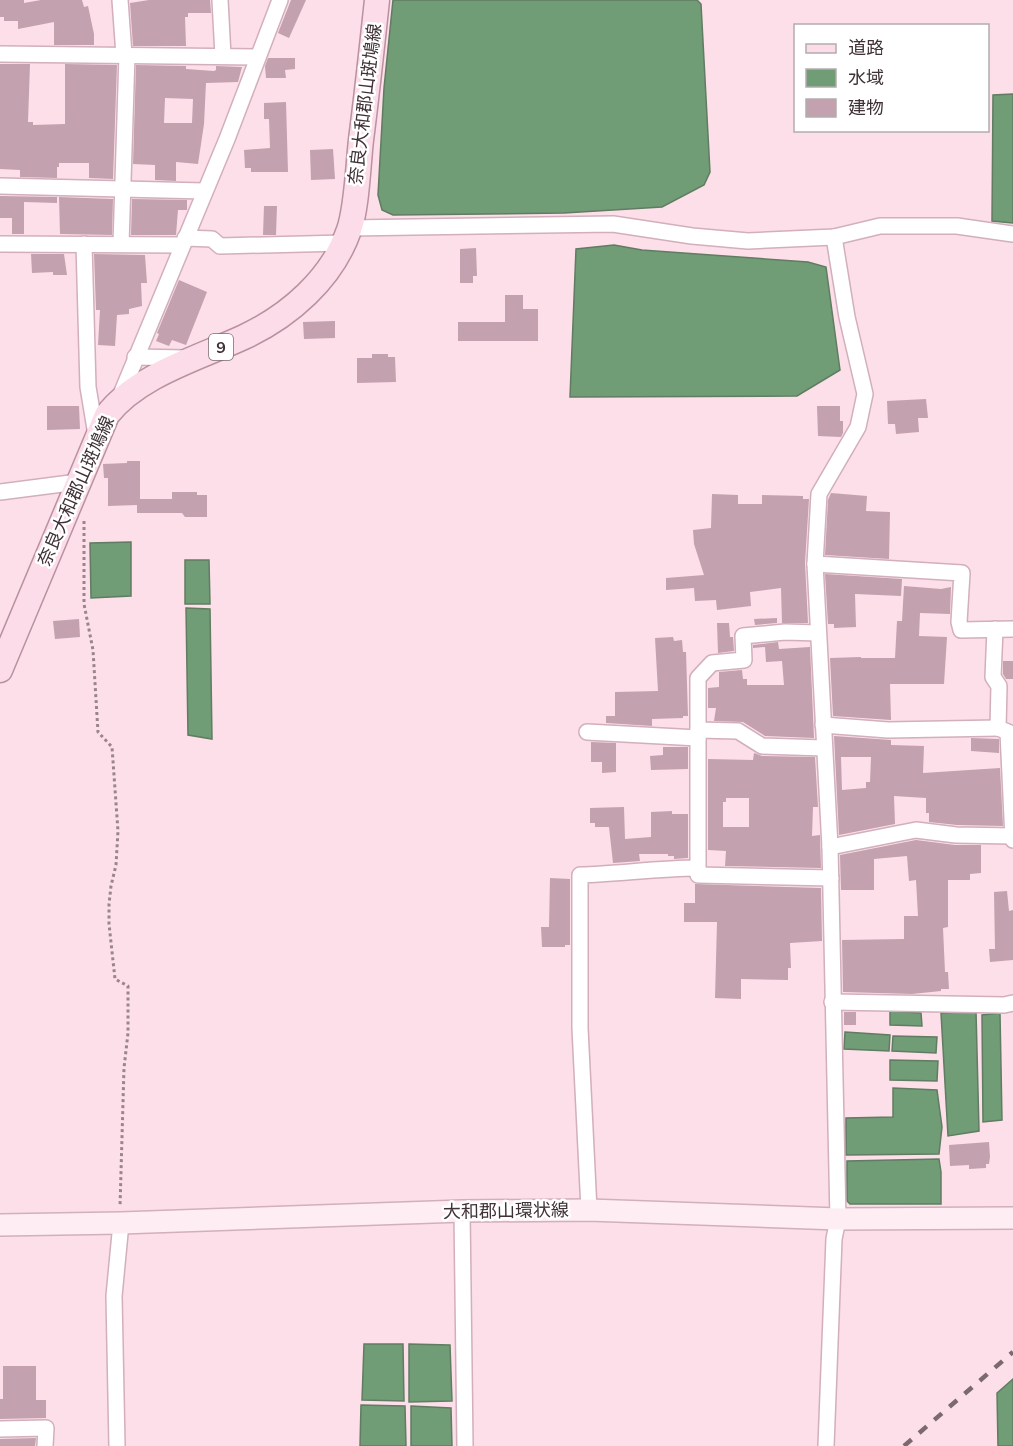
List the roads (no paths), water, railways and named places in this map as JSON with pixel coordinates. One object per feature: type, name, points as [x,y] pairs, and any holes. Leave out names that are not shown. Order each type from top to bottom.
[{"type":"main road","name":"奈良大和郡山斑鳩線","points":[[0,670],[107,415],[117,401],[154,378],[246,336],[279,318],[301,301],[332,264],[347,236],[377,0]]},
{"type":"main road","name":"大和郡山環状線","points":[[0,1225],[462,1211],[590,1210],[838,1219],[1013,1218]]},
{"type":"street","points":[[120,0],[126,55],[121,244]]},
{"type":"street","points":[[220,0],[223,56]]},
{"type":"street","points":[[117,401],[184,242],[280,0]]},
{"type":"street","points":[[0,54],[258,57]]},
{"type":"street","points":[[0,186],[204,192]]},
{"type":"street","points":[[0,244],[121,244],[212,239],[220,246],[347,236],[613,224],[692,237],[748,241],[834,237],[880,226],[957,226],[1013,234]]},
{"type":"street","points":[[826,1446],[834,1251],[838,1219],[830,847],[815,564],[819,494],[858,426],[865,394],[847,317],[834,237]]},
{"type":"street","points":[[84,244],[88,387],[97,438]]},
{"type":"street","points":[[135,357],[197,358]]},
{"type":"street","points":[[0,492],[78,482]]},
{"type":"street","points":[[815,564],[962,573],[959,622],[961,630],[1013,629]]},
{"type":"street","points":[[995,629],[993,677],[999,686],[998,728]]},
{"type":"street","points":[[818,633],[785,632],[743,636],[744,660],[712,663],[698,678],[698,875],[831,878]]},
{"type":"street","points":[[823,725],[888,730],[998,728],[1008,732],[1013,838],[916,830],[830,847]]},
{"type":"street","points":[[587,732],[698,734],[738,731],[762,746],[825,748]]},
{"type":"street","points":[[590,1210],[580,1028],[579,875],[626,873],[657,868],[698,868]]},
{"type":"street","points":[[832,1002],[1004,1005],[1013,1003]]},
{"type":"street","points":[[462,1211],[465,1446]]},
{"type":"street","points":[[117,1446],[114,1296],[121,1223]]},
{"type":"street","points":[[0,1429],[46,1428],[45,1446]]},
{"type":"water","points":[[393,0],[697,0],[701,4],[710,172],[704,185],[662,207],[564,213],[393,215],[382,210],[378,195],[384,88]]},
{"type":"water","points":[[1013,94],[1013,223],[992,221],[993,95]]},
{"type":"water","points":[[614,245],[642,250],[808,262],[826,267],[840,370],[797,396],[570,397],[576,249]]},
{"type":"water","points":[[131,542],[131,596],[91,598],[90,543]]},
{"type":"water","points":[[185,560],[209,560],[210,604],[185,604]]},
{"type":"water","points":[[186,608],[210,609],[212,739],[188,735]]},
{"type":"water","points":[[890,1011],[921,1013],[922,1026],[890,1025]]},
{"type":"water","points":[[976,1011],[979,1131],[948,1136],[941,1013]]},
{"type":"water","points":[[1000,1013],[1002,1120],[983,1122],[982,1015]]},
{"type":"water","points":[[845,1032],[890,1035],[889,1051],[844,1049]]},
{"type":"water","points":[[893,1036],[937,1037],[936,1053],[892,1051]]},
{"type":"water","points":[[890,1060],[938,1061],[937,1081],[890,1080]]},
{"type":"water","points":[[893,1088],[937,1090],[942,1127],[939,1154],[846,1155],[846,1118],[893,1117]]},
{"type":"water","points":[[939,1159],[941,1204],[850,1204],[847,1201],[847,1161]]},
{"type":"water","points":[[364,1344],[403,1344],[404,1401],[362,1400]]},
{"type":"water","points":[[409,1344],[450,1345],[452,1401],[409,1402]]},
{"type":"water","points":[[1013,1379],[1013,1446],[998,1446],[997,1393]]},
{"type":"water","points":[[361,1405],[405,1406],[406,1446],[360,1446]]},
{"type":"water","points":[[411,1406],[451,1408],[452,1446],[411,1446]]},
{"type":"railway","points":[[904,1446],[1013,1352]]}]
